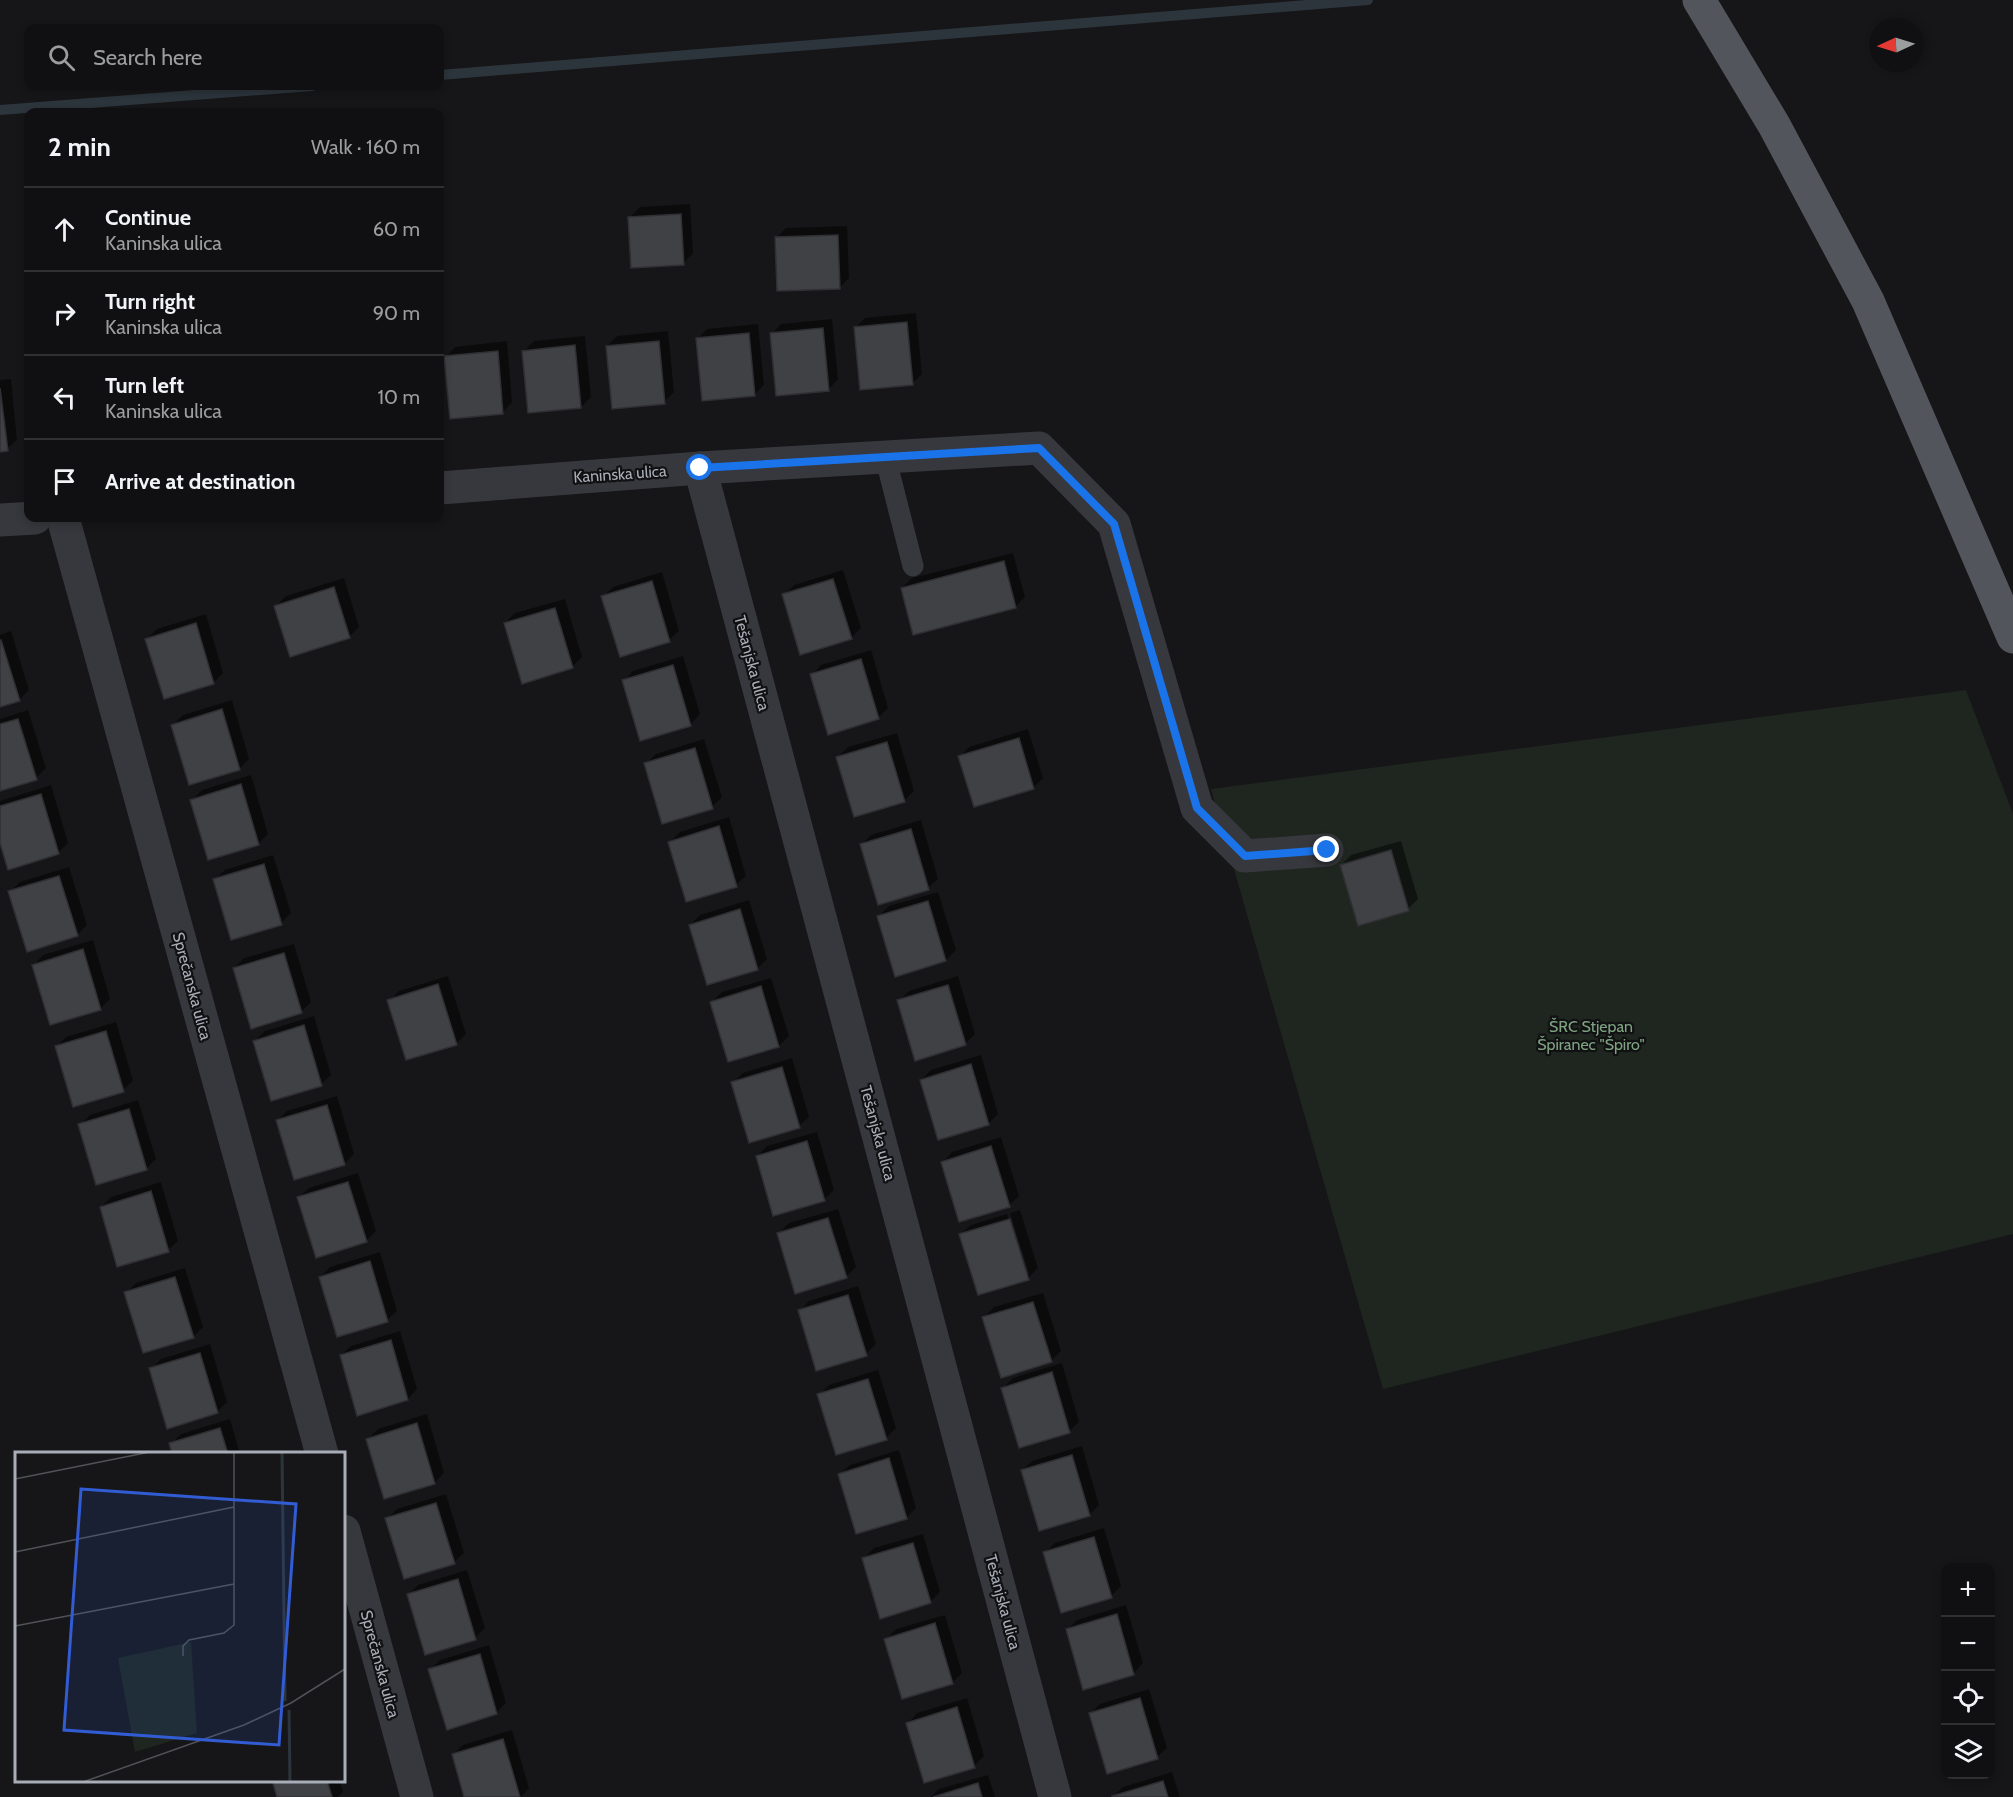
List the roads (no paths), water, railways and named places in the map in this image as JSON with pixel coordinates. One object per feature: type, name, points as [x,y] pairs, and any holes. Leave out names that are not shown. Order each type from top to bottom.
[{"type":"main road","points":[[1699,0],[1774,125],[1868,301],[2013,637]]},
{"type":"street","name":"Kaninska ulica","points":[[444,488],[700,468],[1039,448],[1114,524],[1197,808],[1245,856],[1327,850]]},
{"type":"street","name":"Tešanjska ulica","points":[[700,468],[1055,1797]]},
{"type":"street","points":[[0,520],[24,519]]},
{"type":"street","name":"Sprečanska ulica","points":[[64,522],[321,1452]]},
{"type":"street","name":"Sprečanska ulica","points":[[345,1536],[417,1797]]},
{"type":"lane","points":[[885,456],[913,566]]},
{"type":"waterway","points":[[444,75],[1368,0]]},
{"type":"waterway","points":[[26,108],[260,90]]},
{"type":"waterway","points":[[0,110],[24,108]]},
{"type":"park label","name":"ŠRC Stjepan Špiranec \"Špiro\"","points":[[1591,1035]]}]
